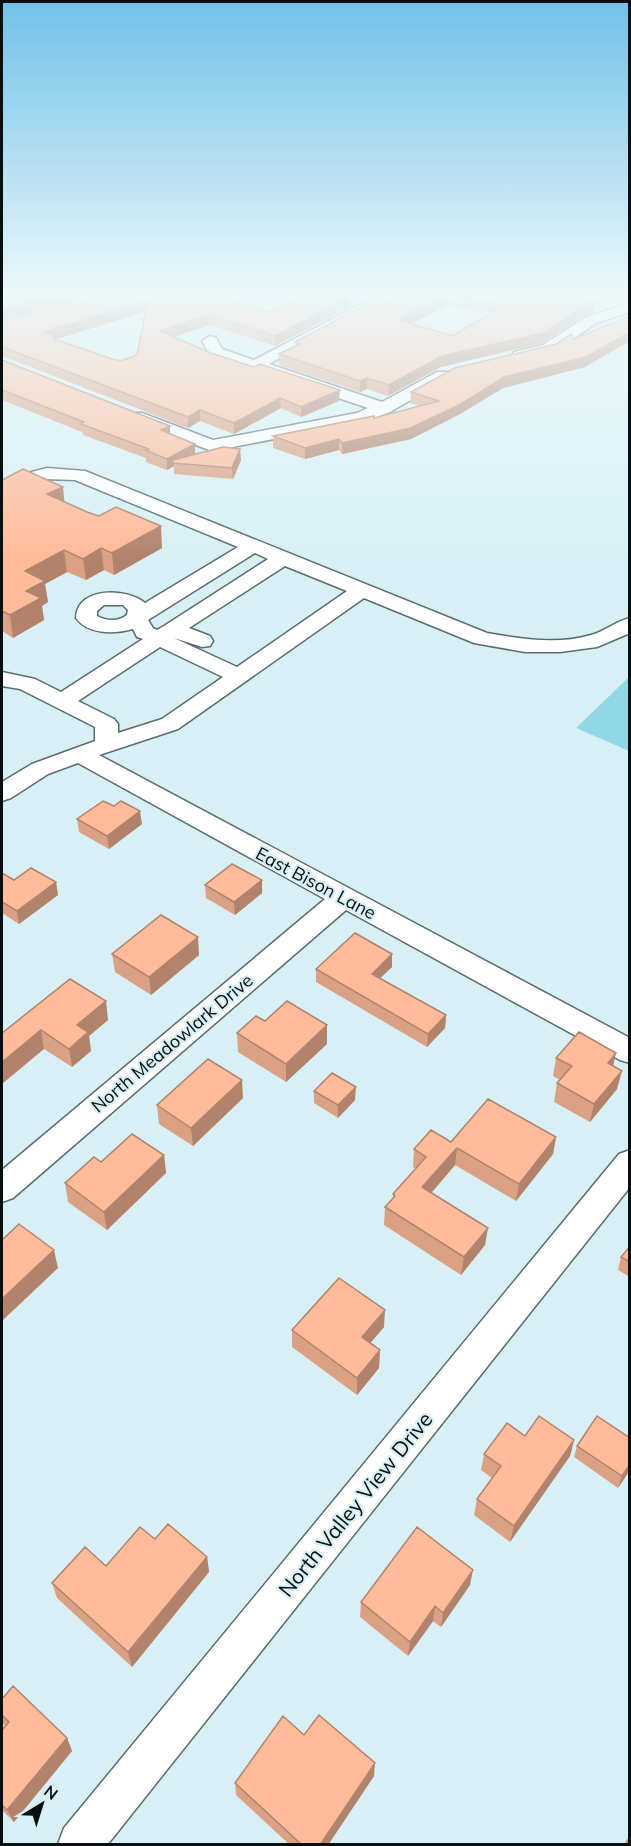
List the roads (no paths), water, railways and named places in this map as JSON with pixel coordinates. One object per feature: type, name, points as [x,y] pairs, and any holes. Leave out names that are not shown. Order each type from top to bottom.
[{"type":"street","points":[[307,383],[384,408]]},
{"type":"street","points":[[124,412],[212,446],[361,417],[384,408],[428,383]]},
{"type":"street","points":[[2,491],[42,472],[79,475],[482,638],[525,646],[560,646],[597,641],[630,624]]},
{"type":"street","points":[[248,670],[166,634],[136,618],[253,546]]},
{"type":"street","points":[[62,702],[284,558]]},
{"type":"street","points":[[2,793],[40,769],[170,724],[362,590]]},
{"type":"street","points":[[2,679],[27,684],[106,723],[107,745]]},
{"type":"street","name":"East Bison Lane","points":[[79,754],[630,1052]]},
{"type":"street","name":"North Meadowlark Drive","points":[[2,1189],[343,898]]},
{"type":"street","name":"North Valley View Drive","points":[[80,1845],[630,1163]]}]
